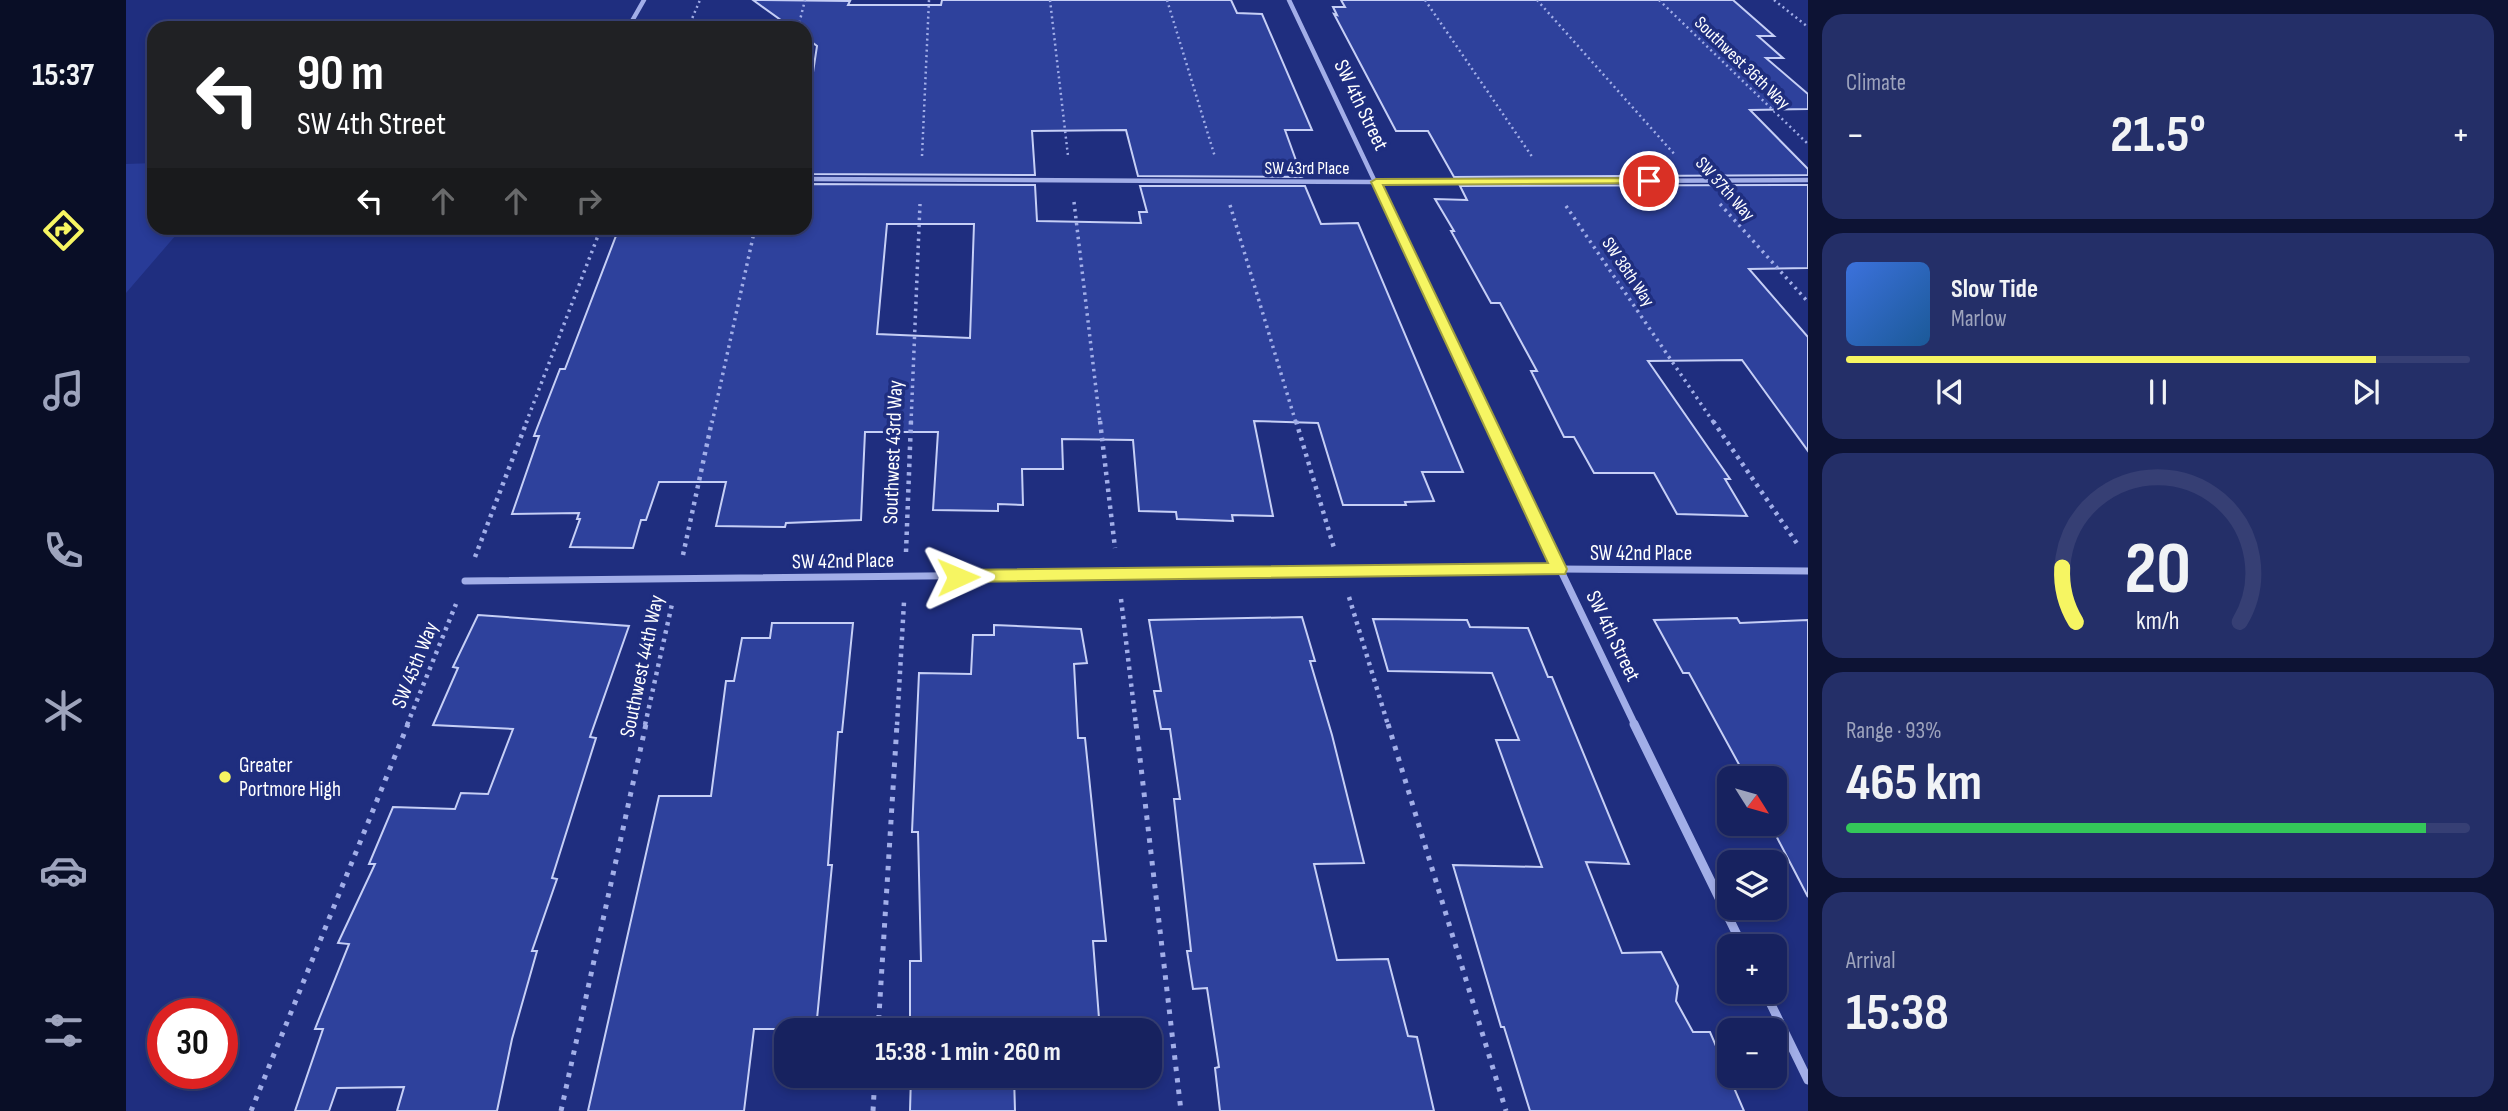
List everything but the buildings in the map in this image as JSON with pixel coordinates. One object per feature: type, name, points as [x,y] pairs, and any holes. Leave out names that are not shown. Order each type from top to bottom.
[{"type":"street","points":[[632,21],[644,0]]},
{"type":"street","name":"SW 4th Street","points":[[1289,0],[1559,569],[1737,934]]},
{"type":"street","name":"SW 43rd Place","points":[[812,179],[1376,182],[1808,180]]},
{"type":"street","name":"SW 42nd Place","points":[[466,581],[677,581],[1559,569],[1808,571]]},
{"type":"street","points":[[1771,1004],[1808,1080]]},
{"type":"path","points":[[691,21],[700,0]]},
{"type":"path","points":[[800,21],[804,0]]},
{"type":"path","name":"Southwest 43rd Way","points":[[879,1018],[905,578],[929,0]]},
{"type":"path","name":"SW 38th Way","points":[[1425,0],[1800,549]]},
{"type":"path","name":"SW 37th Way","points":[[1537,0],[1808,302]]},
{"type":"path","name":"Southwest 36th Way","points":[[1659,0],[1808,144]]},
{"type":"path","points":[[1774,0],[1808,27]]},
{"type":"path","name":"SW 45th Way","points":[[251,1111],[466,581],[598,235]]},
{"type":"path","name":"Southwest 44th Way","points":[[561,1111],[753,235]]},
{"type":"path","points":[[873,1111],[874,1088]]},
{"type":"shaded area","points":[[147,163],[147,235],[176,235],[126,293],[126,164]]},
{"type":"place","name":"Greater Portmore High","points":[[225,777]]},
{"type":"route","points":[[958,577],[1559,569],[1376,182],[1649,181]]}]
